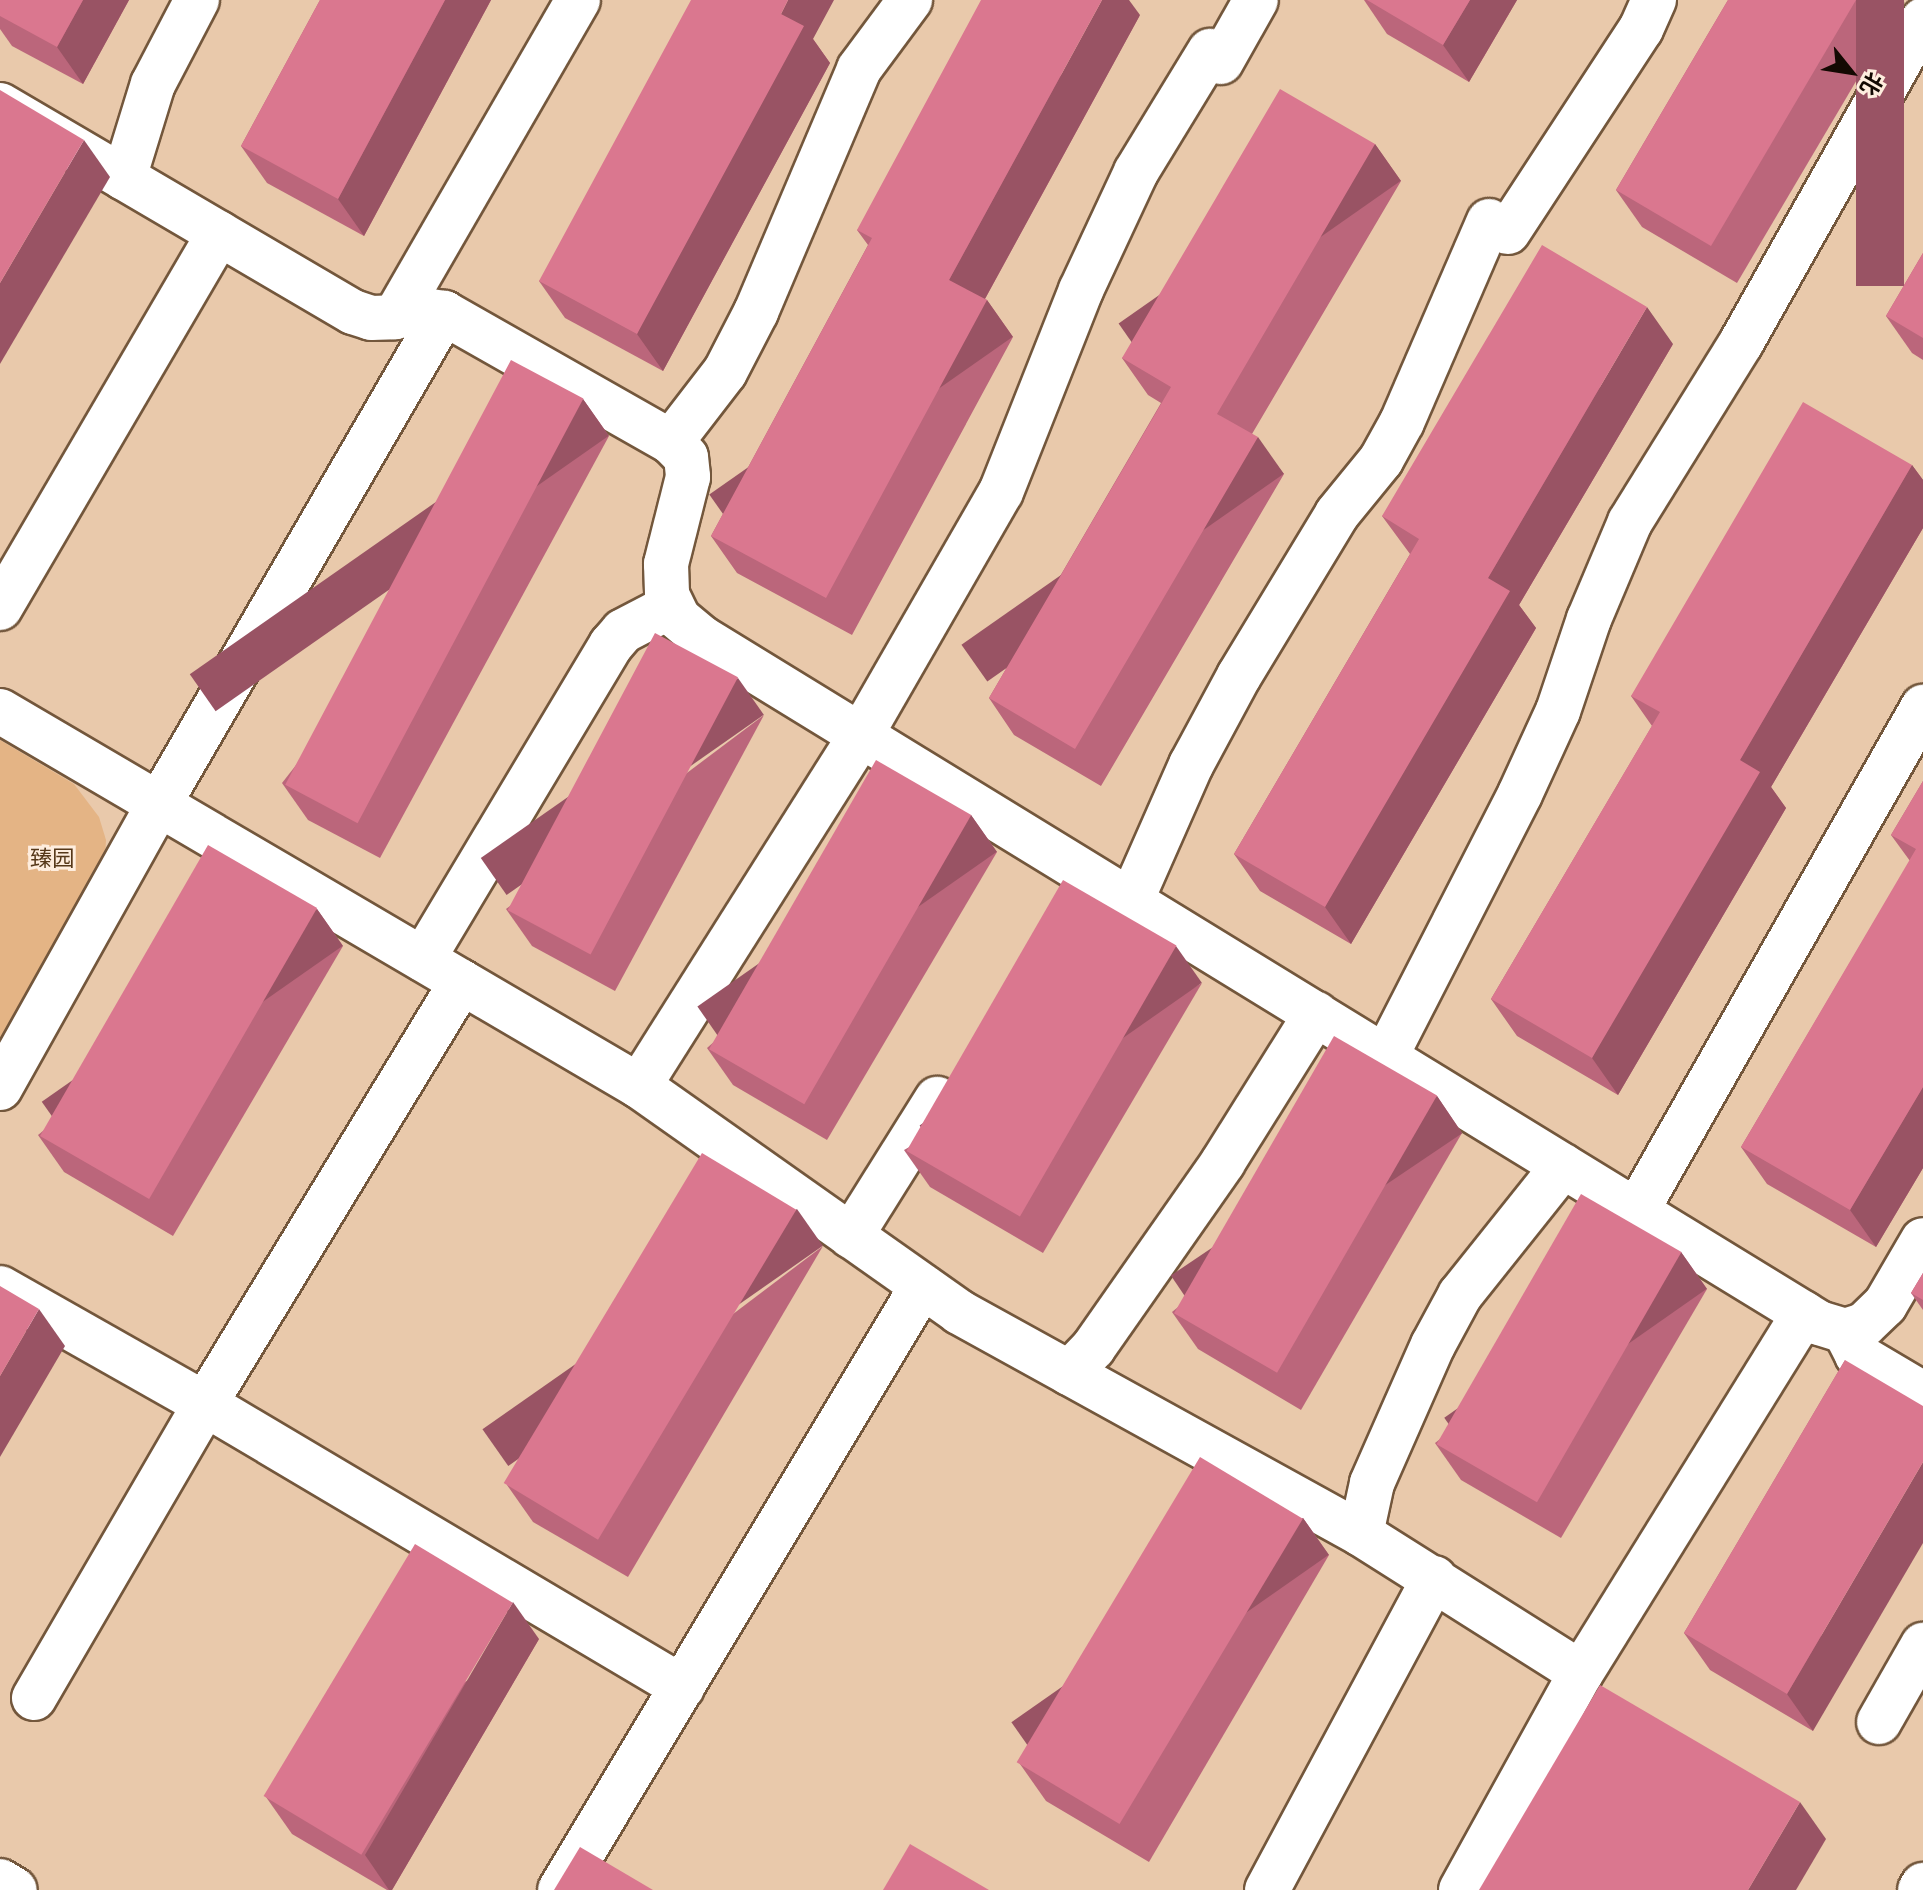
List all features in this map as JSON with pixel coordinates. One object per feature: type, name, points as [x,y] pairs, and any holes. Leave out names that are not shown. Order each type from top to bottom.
[{"type":"street","points":[[124,178],[153,84],[197,0]]},
{"type":"street","points":[[395,317],[578,0]]},
{"type":"street","points":[[671,442],[725,372],[756,312],[859,69],[910,0]]},
{"type":"street","points":[[639,1086],[861,735],[1001,492],[1081,290],[1136,172],[1256,0]]},
{"type":"street","points":[[1131,901],[1191,765],[1239,676],[1337,514],[1381,460],[1499,227],[1641,29],[1654,0]]},
{"type":"street","points":[[1386,1056],[1520,794],[1558,711],[1589,619],[1630,522],[1741,343],[1923,20]]},
{"type":"street","points":[[0,105],[353,312],[371,318],[395,317],[418,309],[444,313],[671,442],[686,457],[688,477],[666,564],[667,595],[678,618],[702,638],[1819,1323],[1845,1331],[1864,1325],[1885,1305],[1923,1240]]},
{"type":"street","points":[[0,608],[219,233]]},
{"type":"street","points":[[0,1088],[159,804],[444,313]]},
{"type":"street","points":[[423,959],[611,645],[623,631],[671,606]]},
{"type":"street","points":[[1637,1210],[1923,707]]},
{"type":"street","points":[[0,711],[639,1086],[959,1312],[1361,1534],[1581,1673]]},
{"type":"street","points":[[1055,911],[1081,870]]},
{"type":"street","points":[[34,1698],[205,1404],[462,982]]},
{"type":"street","points":[[1069,1373],[1093,1348],[1223,1162],[1316,1014]]},
{"type":"street","points":[[851,1236],[962,1060]]},
{"type":"street","points":[[1361,1534],[1372,1483],[1433,1345],[1460,1295],[1563,1166]]},
{"type":"street","points":[[560,1890],[922,1286]]},
{"type":"street","points":[[0,1288],[205,1404],[682,1687]]},
{"type":"street","points":[[1461,1890],[1581,1673],[1804,1313]]},
{"type":"street","points":[[1845,1331],[1857,1355],[1923,1394]]},
{"type":"street","points":[[1267,1890],[1434,1578]]},
{"type":"street","points":[[1879,1722],[1923,1645]]},
{"type":"street","points":[[0,1881],[15,1890]]},
{"type":"street","points":[[1920,1890],[1923,1885]]},
{"type":"green space","name":"臻园","points":[[0,740],[74,784],[99,817],[106,840],[104,876],[0,1054]]},
{"type":"building","points":[[0,0],[83,0],[57,47],[0,16]]},
{"type":"building","points":[[320,0],[445,0],[338,199],[241,146]]},
{"type":"building","points":[[691,0],[788,0],[781,14],[804,26],[637,334],[539,281]]},
{"type":"building","points":[[981,0],[1102,0],[949,280],[987,300],[826,598],[711,536],[872,238],[857,230]]},
{"type":"building","points":[[1367,0],[1470,0],[1443,45]]},
{"type":"building","points":[[1728,0],[1856,0],[1711,246],[1616,190]]},
{"type":"building","points":[[1280,89],[1375,144],[1217,414],[1258,437],[1075,749],[989,698],[1171,387],[1122,358]]},
{"type":"building","points":[[0,90],[84,140],[0,283]]},
{"type":"building","points":[[1542,245],[1647,307],[1488,578],[1510,591],[1325,907],[1234,854],[1419,539],[1382,516]]},
{"type":"building","points":[[1923,253],[1923,338],[1886,316]]},
{"type":"building","points":[[511,360],[583,398],[358,823],[285,785]]},
{"type":"building","points":[[1803,402],[1912,465],[1740,760],[1760,772],[1592,1058],[1491,999],[1660,712],[1631,696]]},
{"type":"building","points":[[655,633],[738,677],[591,954],[508,910]]},
{"type":"building","points":[[876,760],[971,815],[804,1104],[709,1049]]},
{"type":"building","points":[[1923,781],[1923,1087],[1850,1210],[1741,1147],[1916,849],[1891,835]]},
{"type":"building","points":[[208,845],[317,908],[149,1199],[40,1136]]},
{"type":"building","points":[[1063,880],[1176,946],[1020,1217],[906,1151]]},
{"type":"building","points":[[1334,1036],[1437,1096],[1277,1373],[1174,1313]]},
{"type":"building","points":[[702,1153],[796,1210],[598,1540],[504,1483]]},
{"type":"building","points":[[1581,1194],[1681,1252],[1537,1502],[1436,1444]]},
{"type":"building","points":[[1923,1273],[1923,1300],[1911,1293]]},
{"type":"building","points":[[0,1286],[39,1309],[0,1376]]},
{"type":"building","points":[[1845,1360],[1923,1406],[1923,1462],[1787,1694],[1684,1633]]},
{"type":"building","points":[[1200,1457],[1303,1519],[1120,1824],[1017,1762]]},
{"type":"building","points":[[415,1544],[513,1603],[361,1855],[264,1796]]},
{"type":"building","points":[[1600,1685],[1800,1802],[1748,1890],[1479,1890]]},
{"type":"building","points":[[910,1844],[989,1890],[883,1890]]},
{"type":"building","points":[[580,1847],[653,1890],[554,1890]]}]
